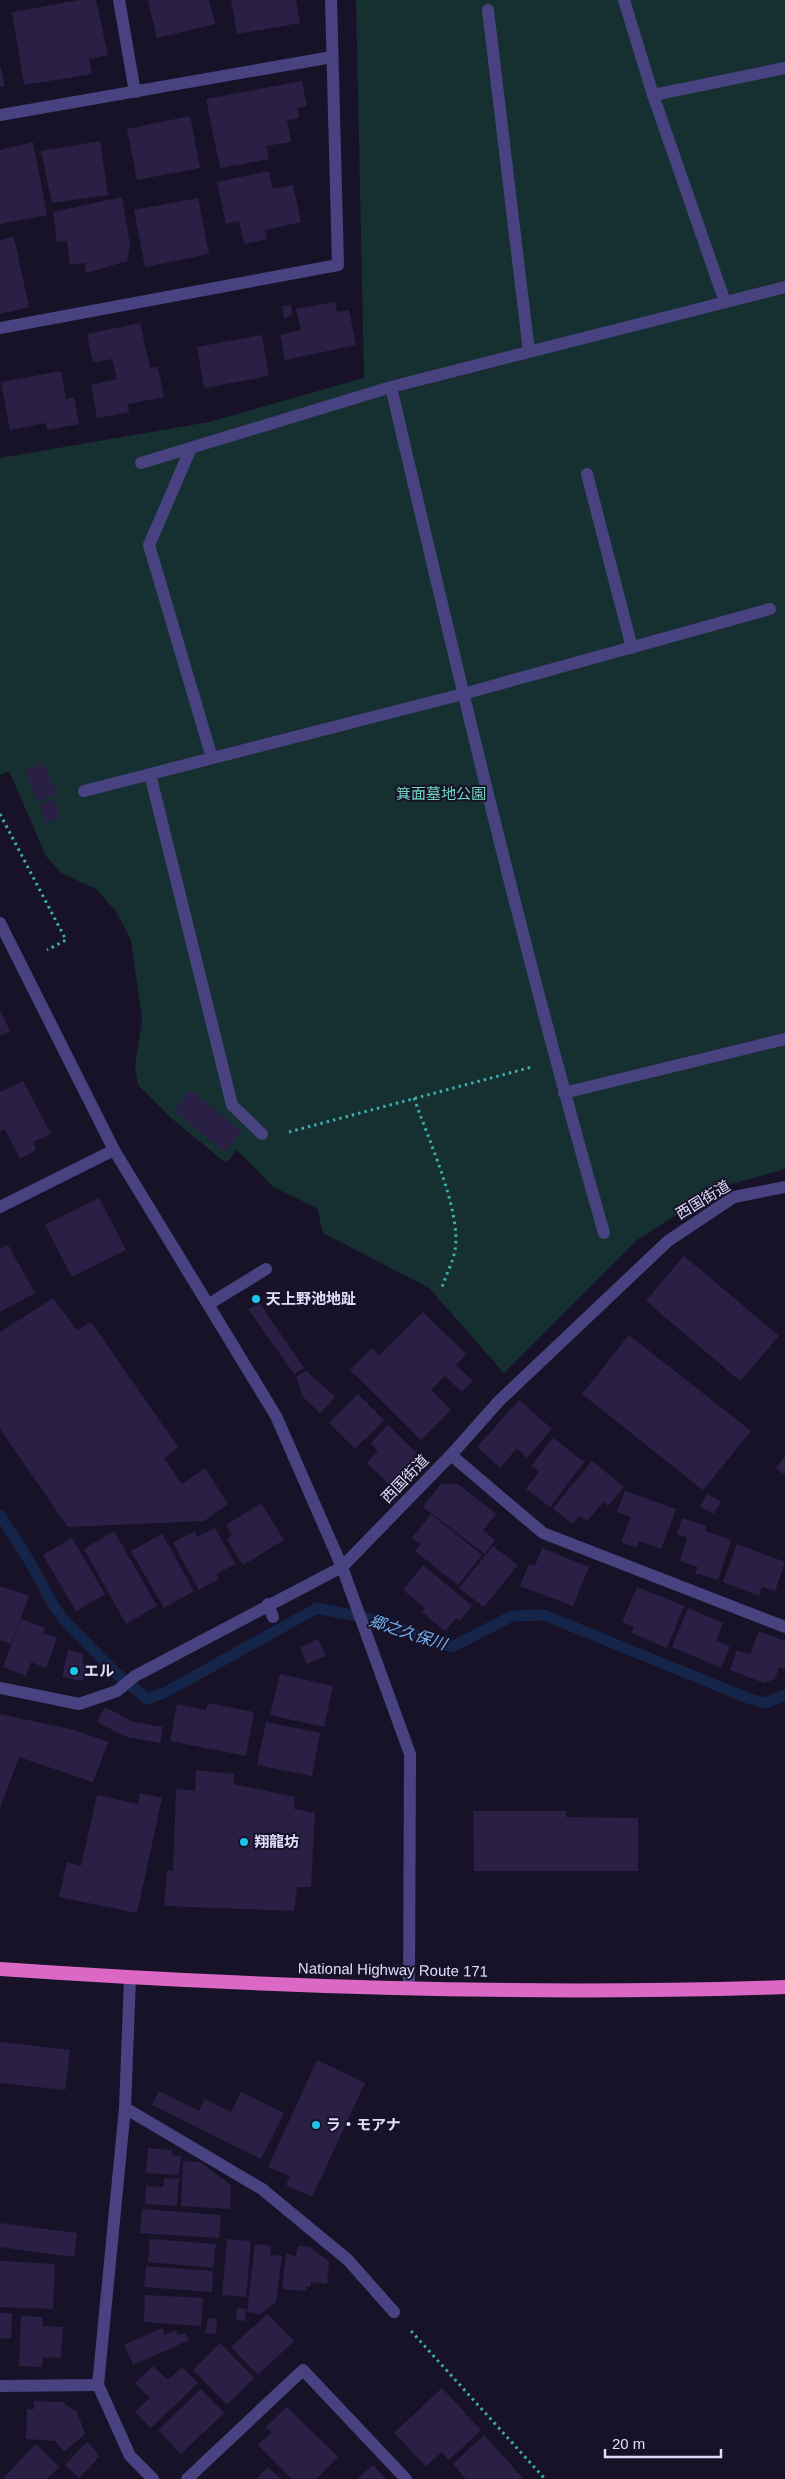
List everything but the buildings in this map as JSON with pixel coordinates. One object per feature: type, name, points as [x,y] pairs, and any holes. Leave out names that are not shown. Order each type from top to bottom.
[{"type":"highway","name":"National Highway Route 171","points":[[0,1969],[130,1978],[409,1988],[785,1987]]},
{"type":"street","points":[[119,0],[136,92]]},
{"type":"street","points":[[0,328],[338,265],[331,0]]},
{"type":"street","points":[[624,0],[652,95],[725,302]]},
{"type":"street","points":[[488,10],[529,352]]},
{"type":"street","points":[[0,115],[332,57]]},
{"type":"street","points":[[652,95],[785,68]]},
{"type":"street","points":[[141,463],[391,388],[785,287]]},
{"type":"street","points":[[391,388],[463,694],[564,1093],[604,1233]]},
{"type":"street","points":[[191,448],[149,545],[212,758]]},
{"type":"street","points":[[587,474],[632,648]]},
{"type":"street","points":[[84,791],[463,694],[770,609]]},
{"type":"street","points":[[150,774],[232,1105],[262,1134]]},
{"type":"street","points":[[0,924],[114,1150],[276,1416],[342,1566],[410,1754],[409,1988]]},
{"type":"street","points":[[564,1093],[785,1039]]},
{"type":"street","points":[[0,1207],[114,1150]]},
{"type":"street","name":"西国街道","points":[[0,1688],[79,1704],[117,1691],[135,1676],[342,1566],[450,1456],[499,1401],[668,1241],[734,1197],[785,1187]]},
{"type":"street","points":[[209,1304],[266,1269]]},
{"type":"street","points":[[450,1456],[543,1533],[785,1626]]},
{"type":"street","points":[[268,1604],[273,1617]]},
{"type":"street","points":[[130,1978],[125,2108],[98,2385],[130,2456],[153,2479]]},
{"type":"street","points":[[125,2108],[262,2189],[348,2260],[394,2312]]},
{"type":"street","points":[[187,2479],[303,2370],[406,2479]]},
{"type":"street","points":[[0,2386],[98,2385]]},
{"type":"path","points":[[0,814],[66,940],[47,950]]},
{"type":"path","points":[[262,1134],[265,1138],[556,1060]]},
{"type":"path","points":[[414,1098],[448,1195],[455,1227],[455,1250],[442,1287]]},
{"type":"path","points":[[394,2312],[545,2479]]},
{"type":"green space","name":"箕面墓地公園","points":[[356,0],[785,0],[785,1169],[721,1187],[637,1240],[504,1373],[429,1288],[323,1233],[317,1208],[273,1187],[237,1150],[226,1163],[171,1118],[138,1085],[135,1066],[142,1020],[131,940],[115,910],[96,889],[61,873],[46,856],[9,771],[0,775],[0,458],[209,422],[364,378]]},
{"type":"waterway","name":"郷之久保川","points":[[0,1515],[30,1562],[53,1605],[64,1620],[116,1673],[147,1699],[164,1693],[317,1608],[386,1622],[428,1641],[452,1647],[512,1616],[544,1615],[750,1699],[766,1703],[785,1695]]},
{"type":"place","name":"天上野池地趾","points":[[256,1299]]},
{"type":"place","name":"エル","points":[[74,1671]]},
{"type":"place","name":"翔龍坊","points":[[244,1842]]},
{"type":"place","name":"ラ・モアナ","points":[[316,2125]]}]
